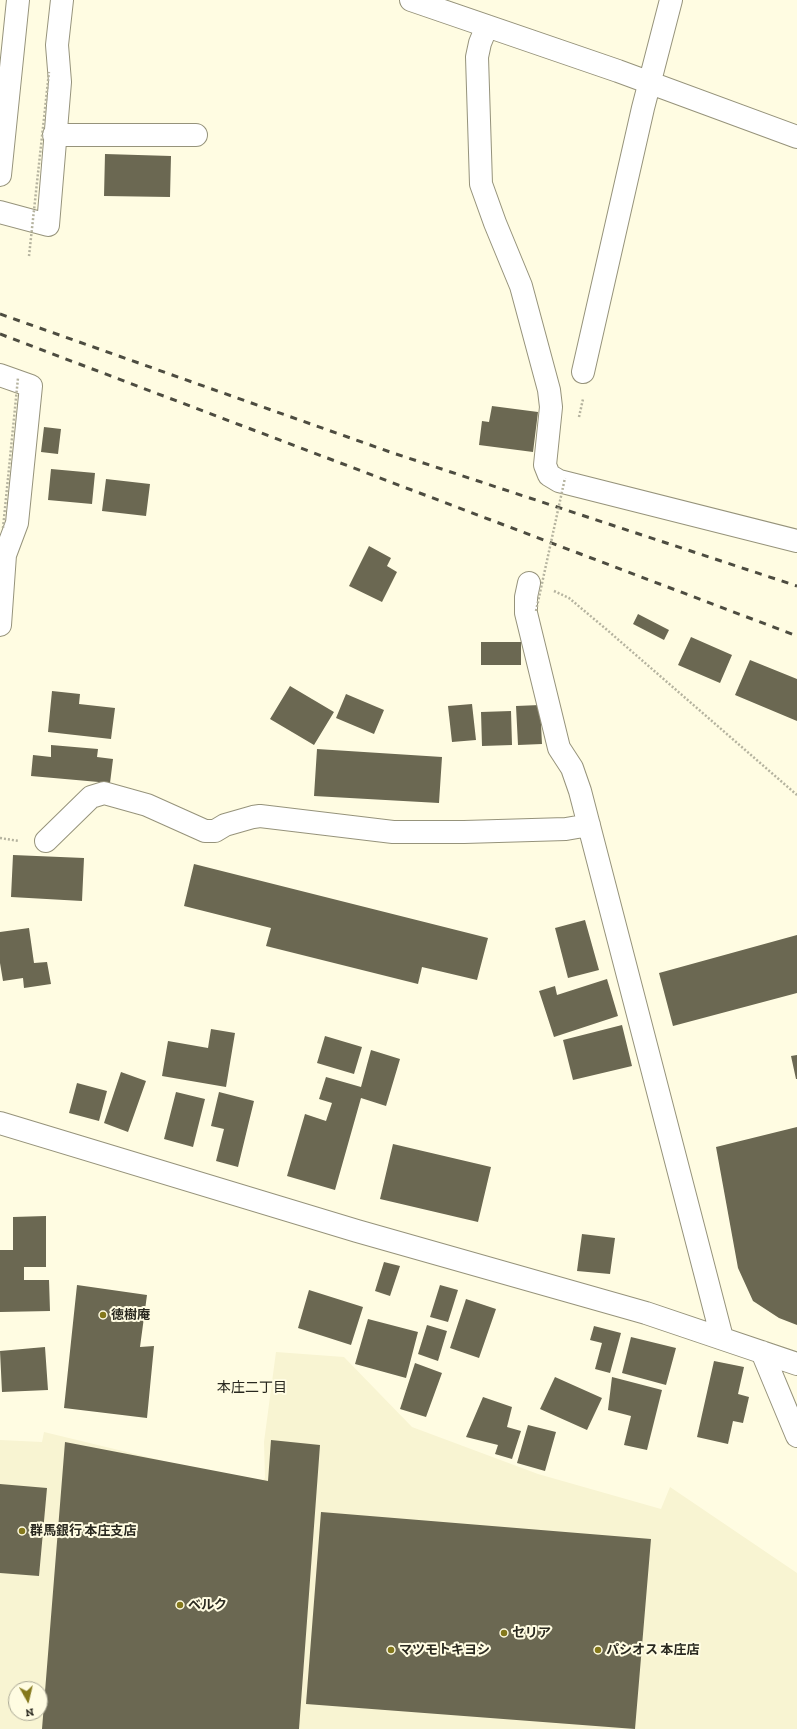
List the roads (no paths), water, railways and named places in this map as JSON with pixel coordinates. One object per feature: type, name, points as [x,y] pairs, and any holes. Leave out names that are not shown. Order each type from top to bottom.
[{"type":"street","points":[[0,175],[18,0]]},
{"type":"street","points":[[0,212],[48,225],[54,135],[60,82],[57,46],[62,0]]},
{"type":"street","points":[[411,0],[448,6],[487,26],[650,83],[797,137]]},
{"type":"street","points":[[583,372],[650,83],[671,0]]},
{"type":"street","points":[[487,26],[480,43],[477,56],[481,184],[495,223],[521,286],[549,390],[551,407],[545,465],[549,475],[558,481],[797,541]]},
{"type":"street","points":[[54,135],[196,135]]},
{"type":"street","points":[[0,625],[5,555],[16,523],[31,386],[9,376]]},
{"type":"street","points":[[536,585],[526,597],[526,613],[557,741],[559,748],[572,768],[580,791],[722,1338]]},
{"type":"street","points":[[46,841],[91,797],[104,793],[148,805],[205,831],[215,831],[253,816],[392,832],[464,832],[566,828],[589,825]]},
{"type":"street","points":[[0,1123],[357,1232],[646,1312],[797,1364]]},
{"type":"street","points":[[762,1352],[797,1436]]},
{"type":"railway","points":[[0,314],[390,452],[797,586]]},
{"type":"railway","points":[[0,334],[797,636]]},
{"type":"place","name":"徳樹庵","points":[[103,1315]]},
{"type":"place","name":"群馬銀行 本庄支店","points":[[22,1531]]},
{"type":"place","name":"ベルク","points":[[180,1605]]},
{"type":"place","name":"セリア","points":[[504,1633]]},
{"type":"place","name":"マツモトキヨシ","points":[[391,1650]]},
{"type":"place","name":"パシオス 本庄店","points":[[598,1650]]},
{"type":"district","name":"本庄二丁目","points":[[252,1388]]}]
